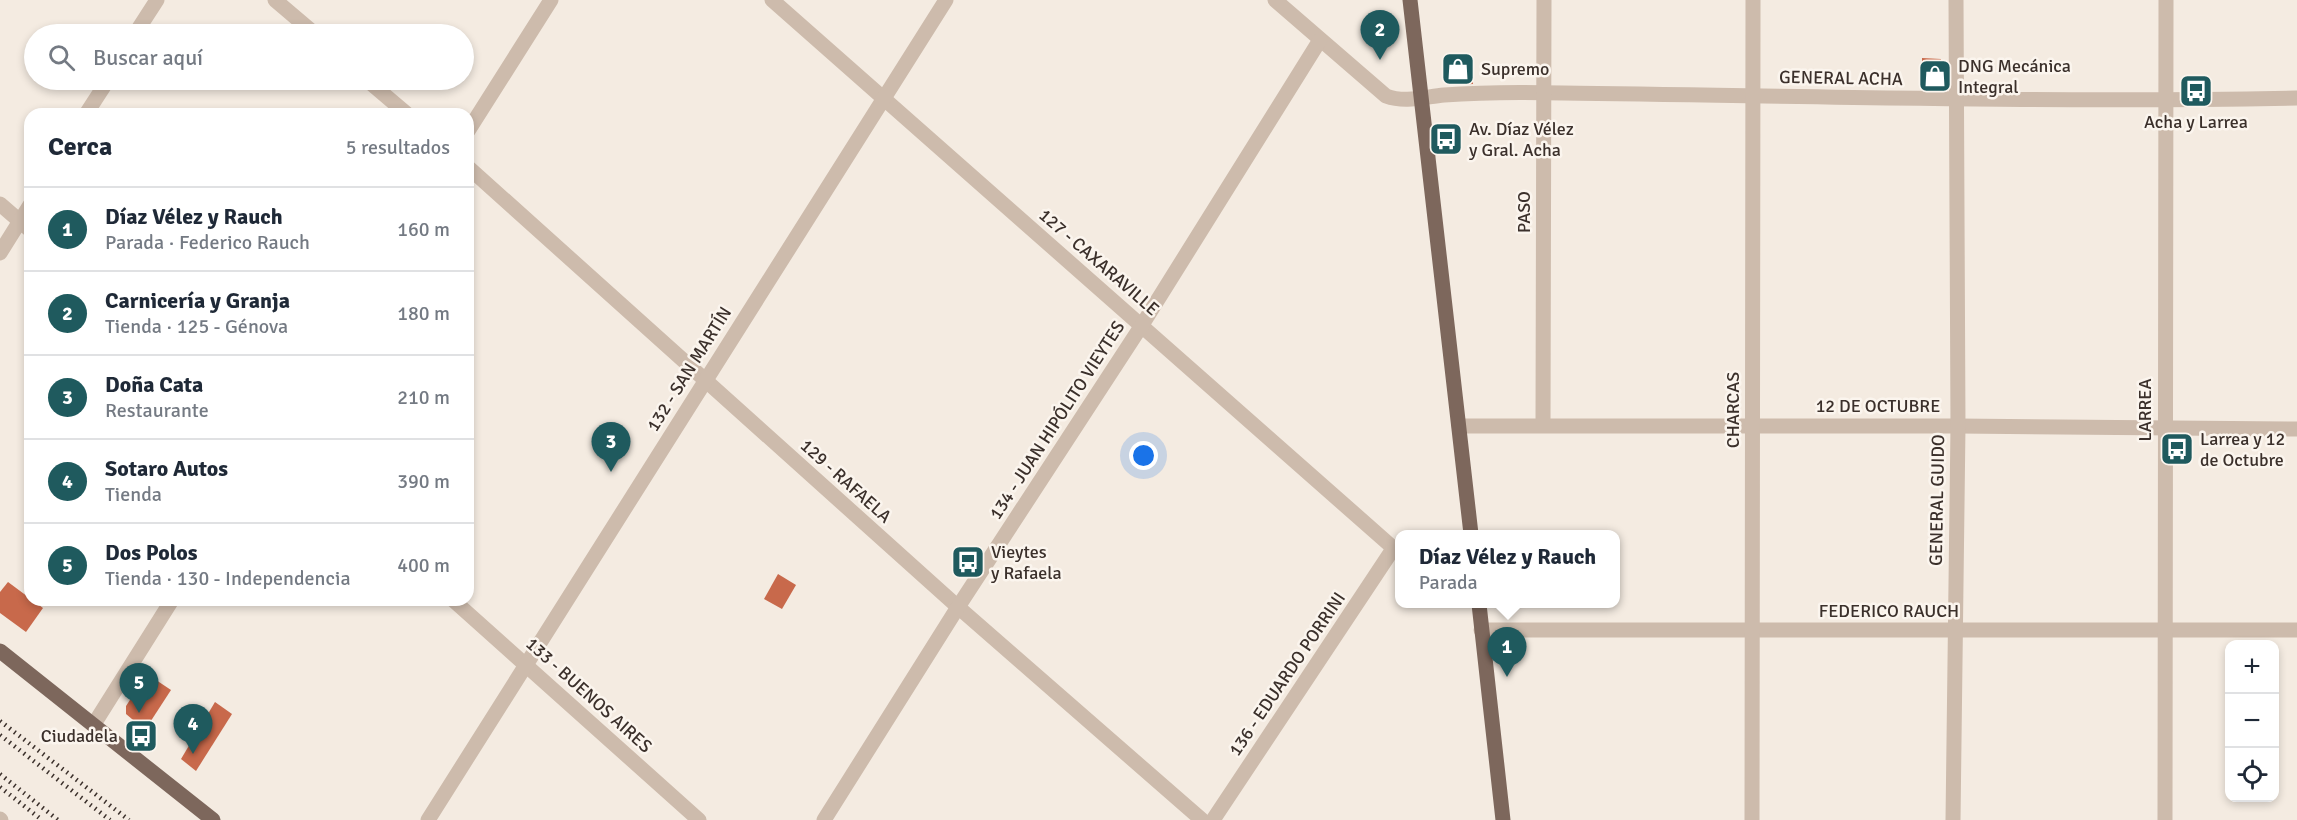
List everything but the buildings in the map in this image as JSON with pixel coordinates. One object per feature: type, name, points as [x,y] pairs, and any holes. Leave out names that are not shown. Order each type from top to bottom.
[{"type":"main road","points":[[1410,0],[1471,530]]},
{"type":"main road","points":[[1479,608],[1503,820]]},
{"type":"main road","points":[[0,651],[213,820]]},
{"type":"street","points":[[141,24],[157,0]]},
{"type":"street","points":[[275,0],[303,24]]},
{"type":"street","points":[[474,122],[551,0]]},
{"type":"street","name":"127 - CAXARAVILLE","points":[[772,0],[1395,550]]},
{"type":"street","name":"132 - SAN MARTÍN","points":[[428,820],[946,0]]},
{"type":"street","name":"GENERAL ACHA","points":[[1275,0],[1386,96],[1396,100],[1443,95],[1544,92],[1957,100],[2297,98]]},
{"type":"street","name":"PASO","points":[[1543,425],[1544,0]]},
{"type":"street","name":"CHARCAS","points":[[1752,820],[1753,0]]},
{"type":"street","name":"GENERAL GUIDO","points":[[1953,820],[1958,426],[1956,0]]},
{"type":"street","name":"LARREA","points":[[2165,820],[2166,0]]},
{"type":"street","name":"134 - JUAN HIPÓLITO VIEYTES","points":[[824,820],[958,607],[1142,326],[1320,40]]},
{"type":"street","points":[[90,108],[102,90]]},
{"type":"street","points":[[379,90],[400,108]]},
{"type":"street","name":"129 - RAFAELA","points":[[474,172],[958,607],[1202,820]]},
{"type":"street","points":[[0,204],[24,225]]},
{"type":"street","points":[[0,253],[24,227]]},
{"type":"street","name":"12 DE OCTUBRE","points":[[1459,426],[2297,429]]},
{"type":"street","name":"136 - EDUARDO PORRINI","points":[[1213,820],[1395,552]]},
{"type":"street","points":[[94,724],[168,606]]},
{"type":"street","name":"133 - BUENOS AIRES","points":[[460,606],[699,820]]},
{"type":"street","name":"FEDERICO RAUCH","points":[[1481,630],[2297,630]]},
{"type":"railway","points":[[0,721],[129,820]]},
{"type":"railway","points":[[0,735],[110,820]]},
{"type":"railway","points":[[0,774],[58,820]]},
{"type":"railway","points":[[0,787],[42,820]]},
{"type":"place","name":"Carnicería y Granja","points":[[1380,60]]},
{"type":"place","name":"Supremo","points":[[1458,69]]},
{"type":"place","name":"DNG Mecánica Integral","points":[[1935,76]]},
{"type":"place","name":"Acha y Larrea","points":[[2196,91]]},
{"type":"place","name":"Av. Díaz Vélez y Gral. Acha","points":[[1446,139]]},
{"type":"place","name":"Larrea y 12 de Octubre","points":[[2177,449]]},
{"type":"place","name":"Doña Cata","points":[[611,472]]},
{"type":"place","name":"Vieytes y Rafaela","points":[[968,562]]},
{"type":"place","name":"Díaz Vélez y Rauch","points":[[1507,677]]},
{"type":"place","name":"Dos Polos","points":[[139,713]]},
{"type":"place","name":"Ciudadela","points":[[141,736]]},
{"type":"place","name":"Sotaro Autos","points":[[193,754]]}]
